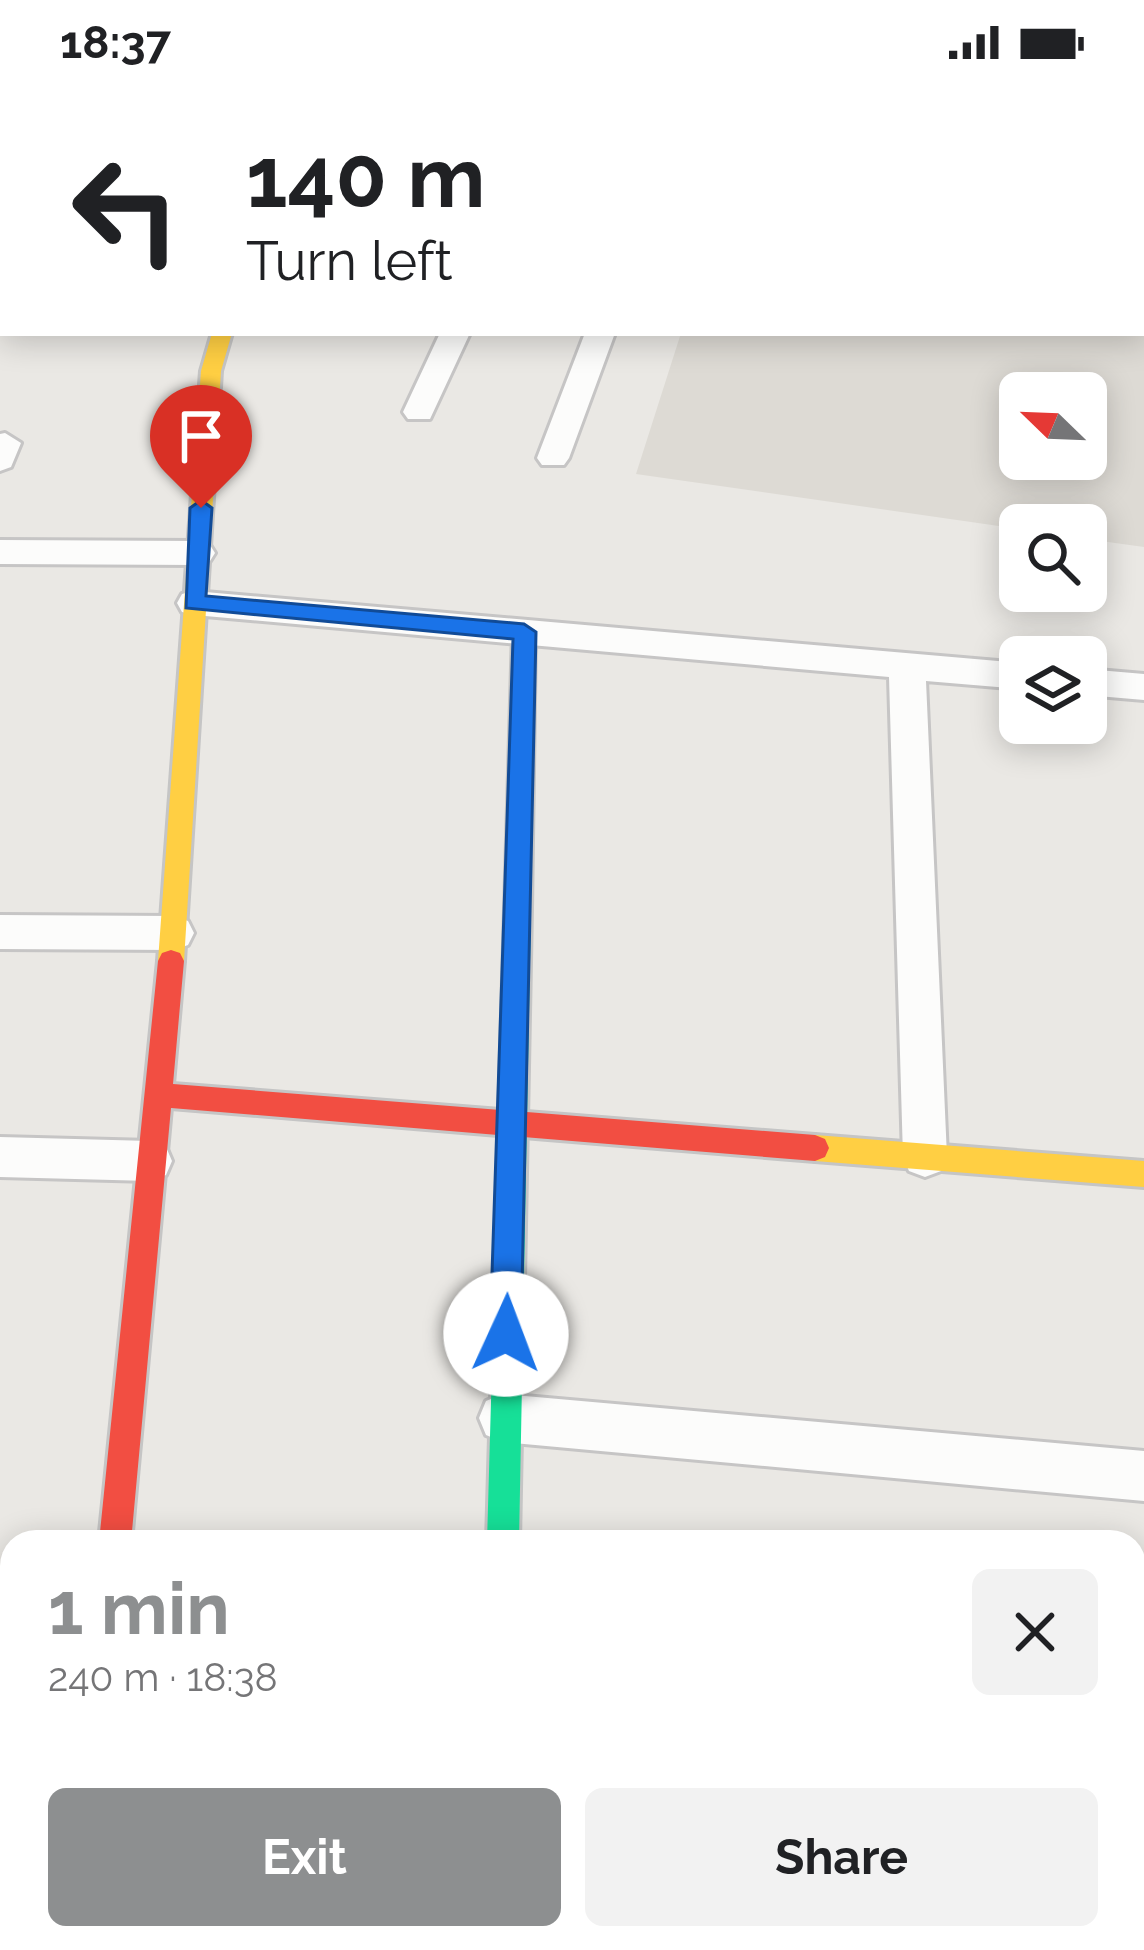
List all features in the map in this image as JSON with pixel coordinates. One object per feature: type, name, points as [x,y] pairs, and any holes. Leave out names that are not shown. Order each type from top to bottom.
[{"type":"street","points":[[116,1530],[174,933],[211,371],[221,336]]},
{"type":"street","points":[[419,412],[453,336]]},
{"type":"street","points":[[553,458],[599,336]]},
{"type":"street","points":[[0,553],[198,553]]},
{"type":"street","points":[[194,603],[999,674]]},
{"type":"street","points":[[503,1530],[524,632]]},
{"type":"street","points":[[908,666],[926,1156]]},
{"type":"street","points":[[1107,684],[1144,687]]},
{"type":"street","points":[[0,932],[174,933]]},
{"type":"street","points":[[156,1095],[1144,1174]]},
{"type":"street","points":[[0,1157],[150,1161]]},
{"type":"street","points":[[503,1418],[1144,1476]]},
{"type":"shaded area","points":[[680,336],[1144,336],[1144,547],[1107,542],[1107,504],[999,504],[999,526],[636,474]]},
{"type":"traffic: fast","points":[[503,1530],[518,909]]},
{"type":"traffic: slow","points":[[171,961],[211,371],[221,336]]},
{"type":"traffic: slow","points":[[518,909],[524,632]]},
{"type":"traffic: slow","points":[[815,1148],[1144,1174]]},
{"type":"traffic: jam","points":[[116,1530],[171,961]]},
{"type":"traffic: jam","points":[[156,1095],[815,1148]]},
{"type":"route","points":[[201,508],[194,603],[524,632],[506,1334]]}]
